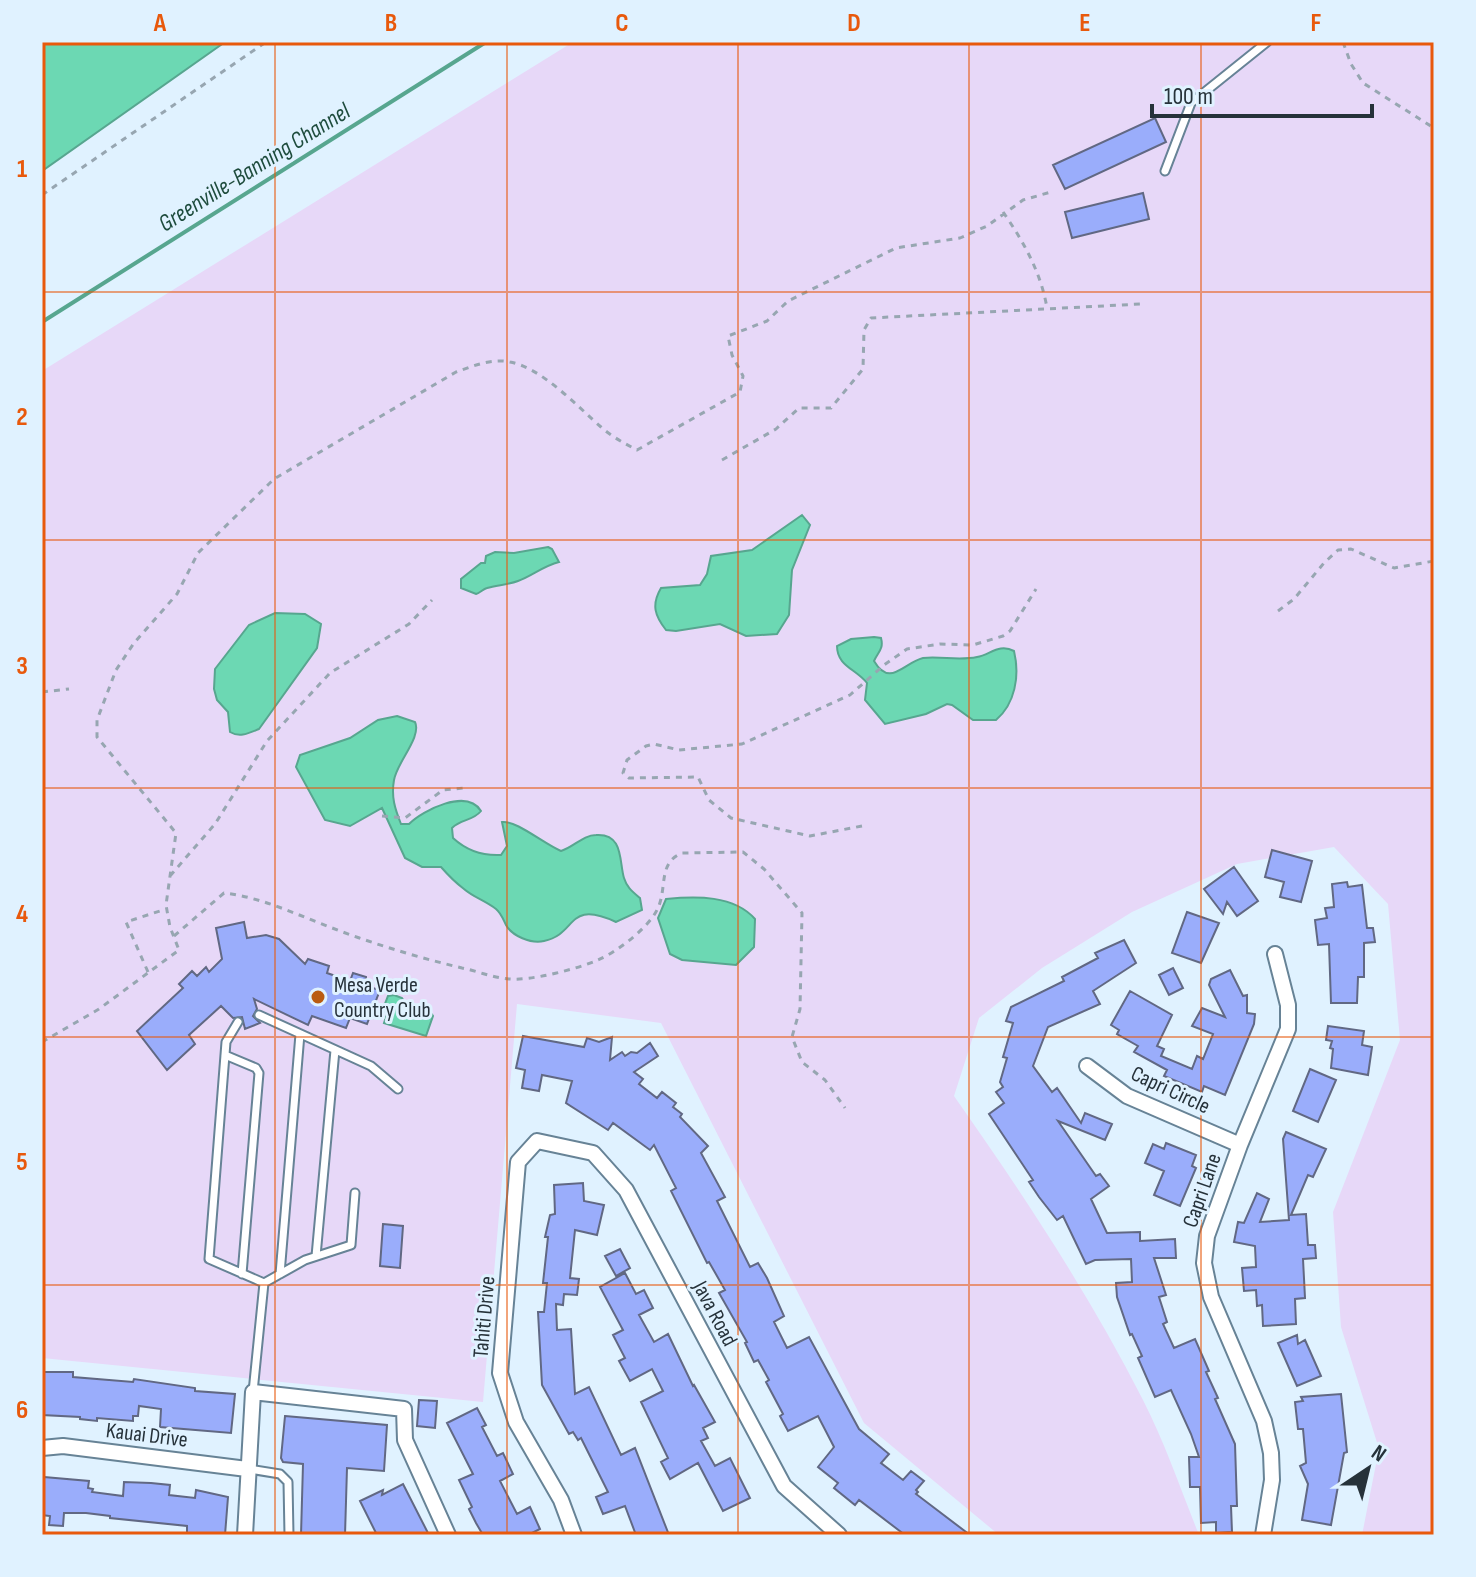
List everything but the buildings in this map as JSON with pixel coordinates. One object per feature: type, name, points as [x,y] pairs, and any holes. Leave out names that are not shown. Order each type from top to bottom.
[{"type":"street","name":"Capri Lane","points":[[1263,1535],[1272,1480],[1271,1453],[1264,1421],[1211,1297],[1204,1263],[1207,1236],[1240,1145],[1288,1029],[1288,1005],[1275,954]]},
{"type":"street","name":"Capri Circle","points":[[1087,1066],[1127,1096],[1240,1145]]},
{"type":"street","name":"Tahiti Drive","points":[[537,1141],[518,1162],[500,1373],[516,1422],[561,1500],[574,1535]]},
{"type":"street","name":"Java Road","points":[[537,1141],[593,1153],[626,1190],[784,1486],[839,1535]]},
{"type":"street","points":[[245,1535],[253,1392],[404,1409],[405,1440],[448,1535]]},
{"type":"street","name":"Kauai Drive","points":[[42,1448],[63,1446],[247,1469]]},
{"type":"lane","points":[[1165,171],[1191,103],[1267,42]]},
{"type":"lane","points":[[259,1015],[371,1066],[398,1089]]},
{"type":"lane","points":[[238,1022],[226,1042],[209,1259],[264,1283]]},
{"type":"lane","points":[[280,1274],[300,1034]]},
{"type":"lane","points":[[316,1256],[335,1050]]},
{"type":"lane","points":[[225,1055],[256,1068],[259,1073],[242,1274]]},
{"type":"lane","points":[[264,1283],[316,1256],[351,1245],[355,1193]]},
{"type":"lane","points":[[253,1392],[264,1283]]},
{"type":"lane","points":[[247,1469],[280,1474],[288,1482],[289,1535]]},
{"type":"path","points":[[42,195],[266,42]]},
{"type":"path","points":[[1343,42],[1351,64],[1363,83],[1434,128]]},
{"type":"path","points":[[42,1042],[99,1009],[179,950],[167,909],[176,833],[97,737],[97,720],[116,670],[134,643],[177,594],[198,553],[274,479],[456,372],[484,362],[511,362],[535,373],[603,428],[637,450],[740,392],[743,376],[732,355],[728,336],[767,321],[788,301],[896,248],[960,238],[987,226],[1023,200],[1051,192]]},
{"type":"path","points":[[1003,212],[1019,235],[1040,277],[1047,308]]},
{"type":"path","points":[[722,460],[776,429],[799,408],[831,408],[863,369],[864,330],[871,318],[1141,304]]},
{"type":"path","points":[[1278,611],[1294,599],[1338,550],[1351,549],[1394,568],[1434,561]]},
{"type":"path","points":[[862,826],[810,836],[731,818],[709,800],[698,777],[629,778],[623,773],[627,760],[654,744],[679,750],[742,744],[834,703],[907,649],[940,644],[973,645],[1003,636],[1010,631],[1036,589]]},
{"type":"path","points":[[170,876],[215,824],[267,741],[330,673],[409,624],[432,600]]},
{"type":"path","points":[[42,692],[69,689]]},
{"type":"path","points":[[382,816],[405,818],[443,790],[464,788]]},
{"type":"path","points":[[174,936],[224,893],[236,894],[278,905],[403,954],[510,979],[560,972],[601,959],[643,929],[660,906],[665,886],[664,870],[668,862],[682,853],[743,852],[781,887],[802,913],[800,1009],[792,1037],[802,1062],[825,1080],[845,1108]]},
{"type":"path","points":[[148,972],[126,922],[167,909]]},
{"type":"shaded area","points":[[42,42],[225,42],[42,171]]},
{"type":"shaded area","name":"Mesa Verde Country Club","points":[[573,42],[1434,42],[1434,1535],[1362,1535],[1379,1449],[1341,1327],[1333,1212],[1400,1040],[1388,904],[1334,847],[1237,864],[1132,912],[1042,968],[979,1018],[954,1096],[1054,1245],[1122,1361],[1158,1433],[1199,1535],[999,1535],[864,1423],[661,1023],[517,1004],[483,1402],[42,1358],[42,371]]},
{"type":"shaded area","points":[[802,515],[810,525],[792,570],[789,615],[777,634],[746,636],[720,624],[666,630],[656,610],[661,588],[700,585],[707,574],[711,556],[752,550]]},
{"type":"shaded area","points":[[548,547],[559,562],[518,581],[487,588],[476,594],[461,588],[461,579],[485,563],[486,556],[495,552],[514,553]]},
{"type":"shaded area","points":[[275,613],[305,614],[321,624],[317,648],[259,729],[237,735],[230,732],[228,712],[217,700],[215,669],[249,625]]},
{"type":"shaded area","points":[[881,638],[882,645],[874,661],[886,673],[897,672],[923,658],[970,658],[999,649],[1014,651],[1016,680],[1012,698],[996,720],[973,720],[947,704],[926,714],[885,724],[865,700],[867,683],[844,663],[837,646],[851,639]]},
{"type":"shaded area","points":[[397,716],[415,722],[416,728],[394,780],[394,803],[401,824],[409,824],[445,804],[466,801],[481,811],[452,828],[453,838],[481,853],[501,855],[507,846],[502,822],[515,825],[561,851],[587,837],[605,836],[619,850],[625,881],[640,898],[642,910],[616,922],[588,914],[580,916],[555,937],[539,942],[528,940],[513,933],[498,911],[455,882],[441,867],[422,867],[405,858],[382,808],[350,826],[325,820],[296,767],[300,755],[350,738],[378,720]]},
{"type":"shaded area","points":[[666,899],[714,899],[736,905],[755,919],[754,947],[736,965],[682,960],[670,954],[658,918]]},
{"type":"shaded area","points":[[394,995],[431,1013],[433,1016],[426,1036],[384,1023],[387,1014],[383,1009],[388,996]]},
{"type":"waterway","name":"Greenville-Banning Channel","points":[[42,322],[486,42]]},
{"type":"place","name":"Mesa Verde Country Club","points":[[318,997]]}]
